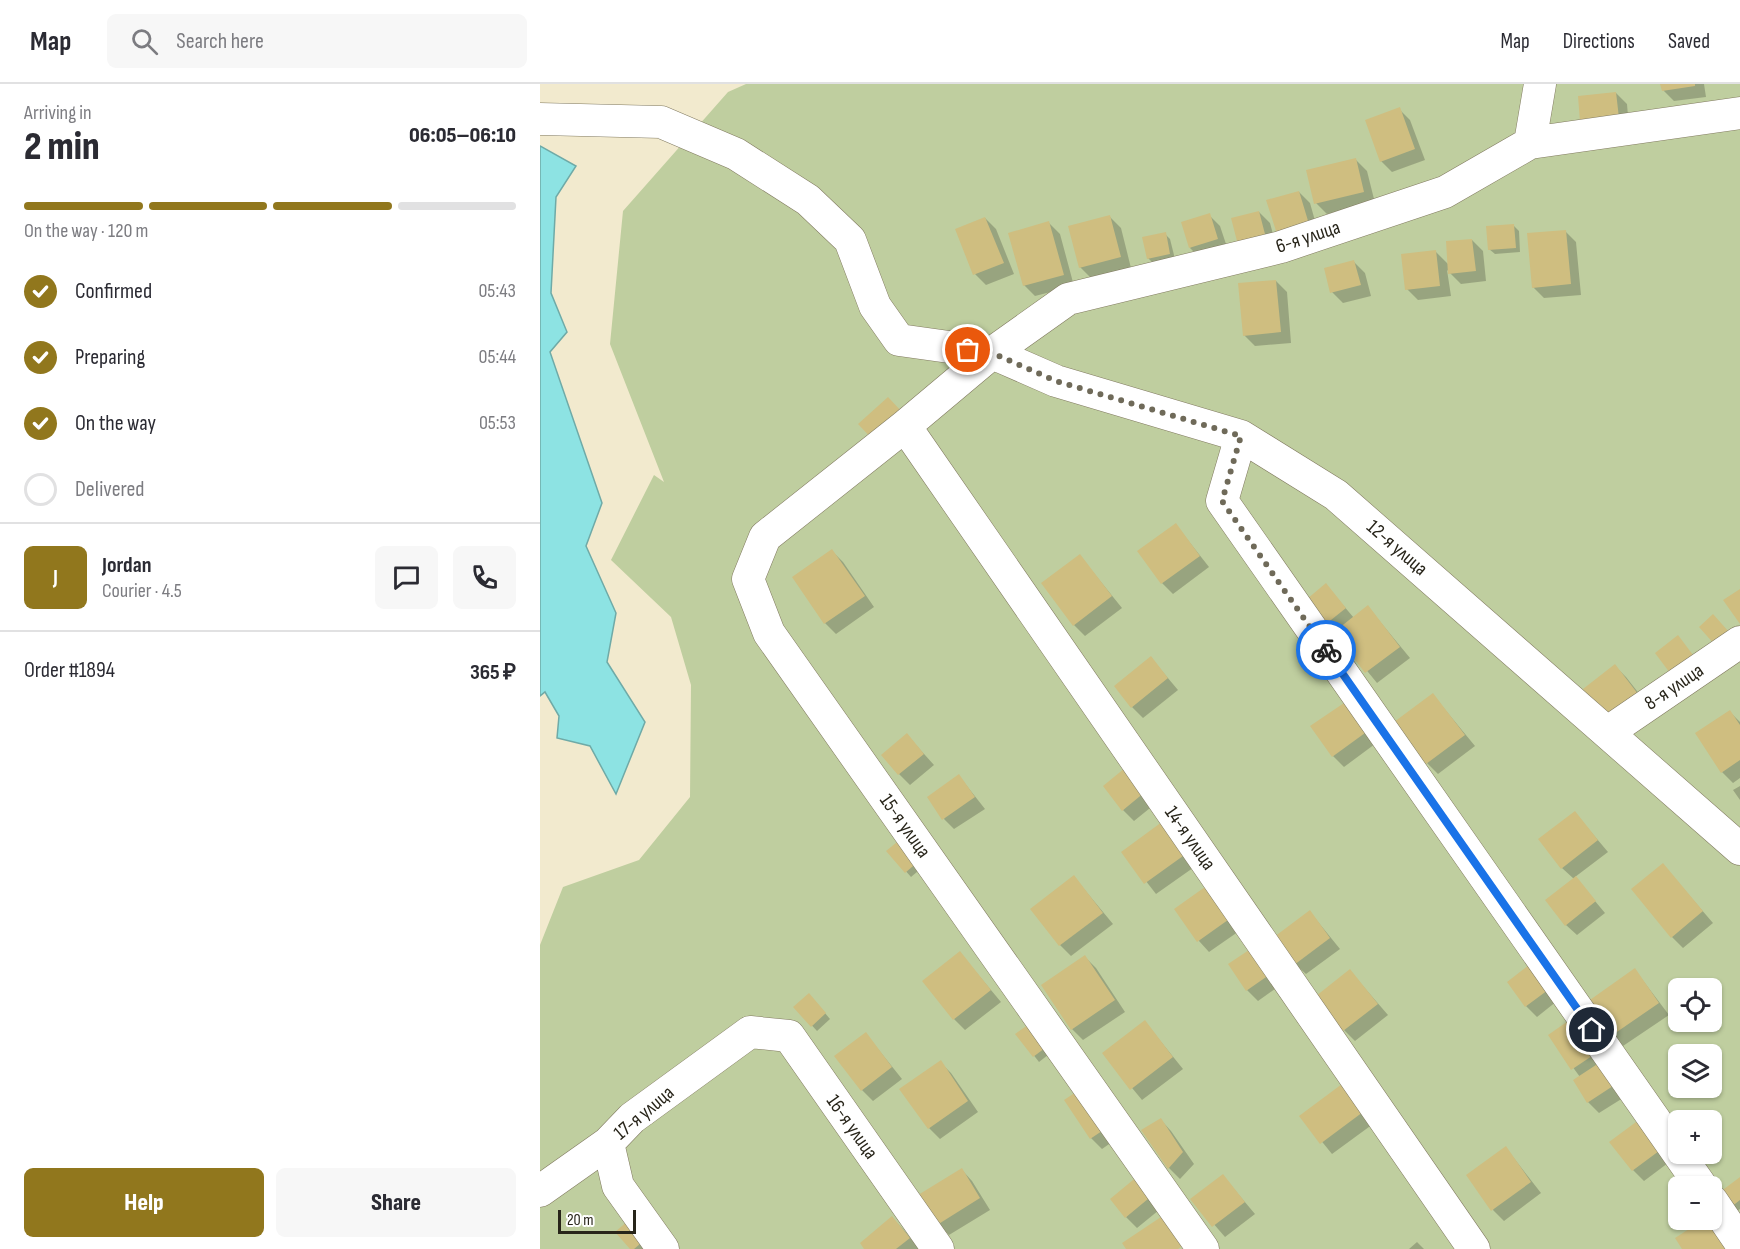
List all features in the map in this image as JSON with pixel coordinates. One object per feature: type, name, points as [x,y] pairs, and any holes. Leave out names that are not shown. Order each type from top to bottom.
[{"type":"street","points":[[1530,143],[1540,84]]},
{"type":"street","name":"6-я улица","points":[[905,426],[992,353],[1068,299],[1281,247],[1445,192],[1530,143],[1740,113]]},
{"type":"street","name":"12-я улица","points":[[540,119],[661,122],[736,154],[808,200],[850,240],[875,306],[899,340],[992,353],[1056,381],[1241,436],[1336,495],[1740,849]]},
{"type":"street","name":"15-я улица","points":[[905,426],[765,537],[748,579],[769,633],[1203,1249]]},
{"type":"street","name":"14-я улица","points":[[905,426],[1474,1249]]},
{"type":"street","points":[[1241,436],[1222,501],[1694,1176]]},
{"type":"street","name":"8-я улица","points":[[1608,732],[1740,642]]},
{"type":"street","name":"17-я улица","points":[[663,1249],[618,1186],[608,1143],[632,1118],[750,1032]]},
{"type":"street","name":"16-я улица","points":[[750,1032],[789,1036],[938,1249]]},
{"type":"street","points":[[540,1191],[608,1143]]},
{"type":"street","points":[[1722,1216],[1740,1242]]},
{"type":"green space","points":[[746,84],[1740,84],[1740,1249],[540,1249],[540,945],[563,887],[639,860],[690,797],[691,685],[671,617],[611,560],[654,475],[664,482],[610,344],[623,211],[728,92]]},
{"type":"water","points":[[540,146],[576,166],[556,197],[551,293],[567,332],[550,352],[602,503],[586,546],[616,613],[607,662],[645,722],[616,794],[590,746],[557,738],[559,716],[545,692],[540,696]]},
{"type":"building","points":[[1660,84],[1695,84],[1695,86],[1662,91]]},
{"type":"building","points":[[1616,92],[1619,118],[1580,122],[1578,96]]},
{"type":"building","points":[[1400,107],[1415,149],[1380,162],[1365,120]]},
{"type":"building","points":[[1356,158],[1364,192],[1314,204],[1306,170]]},
{"type":"building","points":[[1299,191],[1309,224],[1277,234],[1266,200]]},
{"type":"building","points":[[1259,211],[1266,238],[1238,245],[1231,218]]},
{"type":"building","points":[[1210,213],[1218,239],[1189,248],[1181,222]]},
{"type":"building","points":[[1110,215],[1121,257],[1079,268],[1068,226]]},
{"type":"building","points":[[985,217],[1004,263],[973,275],[955,229]]},
{"type":"building","points":[[1049,221],[1064,275],[1023,286],[1008,233]]},
{"type":"building","points":[[1514,224],[1516,248],[1488,250],[1486,226]]},
{"type":"building","points":[[1566,230],[1571,284],[1532,288],[1527,233]]},
{"type":"building","points":[[1166,232],[1170,254],[1147,259],[1142,237]]},
{"type":"building","points":[[1472,239],[1476,271],[1448,274],[1446,241]]},
{"type":"building","points":[[1436,250],[1440,286],[1405,290],[1401,254]]},
{"type":"building","points":[[1354,260],[1361,285],[1330,293],[1324,268]]},
{"type":"building","points":[[1276,280],[1281,332],[1243,336],[1238,283]]},
{"type":"building","points":[[888,397],[904,414],[874,441],[858,424]]},
{"type":"building","points":[[1176,523],[1200,556],[1161,584],[1137,551]]},
{"type":"building","points":[[832,549],[865,596],[824,624],[792,577]]},
{"type":"building","points":[[1080,554],[1112,596],[1073,626],[1041,583]]},
{"type":"building","points":[[1326,583],[1346,608],[1326,624],[1307,599]]},
{"type":"building","points":[[1740,589],[1740,624],[1723,600]]},
{"type":"building","points":[[1368,605],[1400,647],[1365,673],[1334,632]]},
{"type":"building","points":[[1713,614],[1729,632],[1715,645],[1699,627]]},
{"type":"building","points":[[1678,635],[1693,655],[1670,673],[1655,653]]},
{"type":"building","points":[[1151,656],[1168,678],[1131,708],[1114,686]]},
{"type":"building","points":[[1615,664],[1638,694],[1607,718],[1583,689]]},
{"type":"building","points":[[1433,693],[1465,735],[1426,764],[1394,722]]},
{"type":"building","points":[[1344,703],[1365,733],[1332,757],[1310,726]]},
{"type":"building","points":[[1730,710],[1740,725],[1740,760],[1721,773],[1695,733]]},
{"type":"building","points":[[907,733],[924,754],[898,775],[881,755]]},
{"type":"building","points":[[1125,768],[1145,792],[1122,811],[1103,786]]},
{"type":"building","points":[[959,774],[975,797],[942,820],[927,797]]},
{"type":"building","points":[[1575,811],[1598,840],[1561,869],[1538,839]]},
{"type":"building","points":[[1166,819],[1190,851],[1144,884],[1121,852]]},
{"type":"building","points":[[902,838],[920,860],[905,873],[886,851]]},
{"type":"building","points":[[1663,863],[1703,911],[1671,938],[1631,889]]},
{"type":"building","points":[[1074,875],[1103,913],[1059,946],[1030,909]]},
{"type":"building","points":[[1576,876],[1596,901],[1565,926],[1545,900]]},
{"type":"building","points":[[1212,882],[1235,915],[1197,942],[1174,909]]},
{"type":"building","points":[[1310,910],[1330,938],[1294,965],[1274,937]]},
{"type":"building","points":[[1252,948],[1269,975],[1246,991],[1228,964]]},
{"type":"building","points":[[960,951],[991,990],[953,1020],[922,981]]},
{"type":"building","points":[[1085,955],[1115,1000],[1071,1030],[1041,985]]},
{"type":"building","points":[[1529,965],[1548,990],[1525,1007],[1507,982]]},
{"type":"building","points":[[1635,968],[1659,1003],[1611,1036],[1587,1002]]},
{"type":"building","points":[[1350,969],[1378,1004],[1343,1031],[1316,996]]},
{"type":"building","points":[[809,993],[826,1013],[811,1027],[793,1007]]},
{"type":"building","points":[[1571,1019],[1595,1054],[1571,1070],[1548,1035]]},
{"type":"building","points":[[1145,1020],[1173,1057],[1130,1090],[1102,1053]]},
{"type":"building","points":[[1032,1022],[1049,1045],[1033,1057],[1015,1034]]},
{"type":"building","points":[[866,1032],[892,1067],[861,1091],[834,1056]]},
{"type":"building","points":[[941,1060],[968,1101],[928,1129],[899,1089]]},
{"type":"building","points":[[1599,1063],[1613,1086],[1587,1103],[1573,1080]]},
{"type":"building","points":[[1342,1084],[1363,1112],[1320,1144],[1299,1116]]},
{"type":"building","points":[[1079,1090],[1105,1129],[1090,1139],[1064,1100]]},
{"type":"building","points":[[1161,1118],[1183,1152],[1168,1169],[1141,1130]]},
{"type":"building","points":[[1636,1122],[1659,1151],[1632,1171],[1609,1142]]},
{"type":"building","points":[[1506,1146],[1531,1182],[1491,1211],[1466,1175]]},
{"type":"building","points":[[962,1168],[980,1198],[937,1225],[918,1195]]},
{"type":"building","points":[[1223,1174],[1245,1202],[1212,1227],[1190,1199]]},
{"type":"building","points":[[1139,1175],[1154,1194],[1125,1218],[1110,1199]]},
{"type":"building","points":[[1740,1177],[1740,1200],[1731,1207],[1722,1195],[1722,1190]]},
{"type":"building","points":[[1164,1215],[1184,1245],[1178,1249],[1126,1249],[1122,1243]]},
{"type":"building","points":[[892,1216],[910,1238],[896,1249],[864,1249],[860,1243]]},
{"type":"building","points":[[629,1220],[646,1239],[634,1249],[630,1249],[615,1232]]},
{"type":"building","points":[[1687,1230],[1716,1230],[1728,1249],[1682,1249],[1675,1238]]},
{"type":"way so far","points":[[968,350],[992,353],[1056,381],[1241,436],[1222,501],[1326,650]]},
{"type":"route","points":[[1326,650],[1592,1030]]}]
